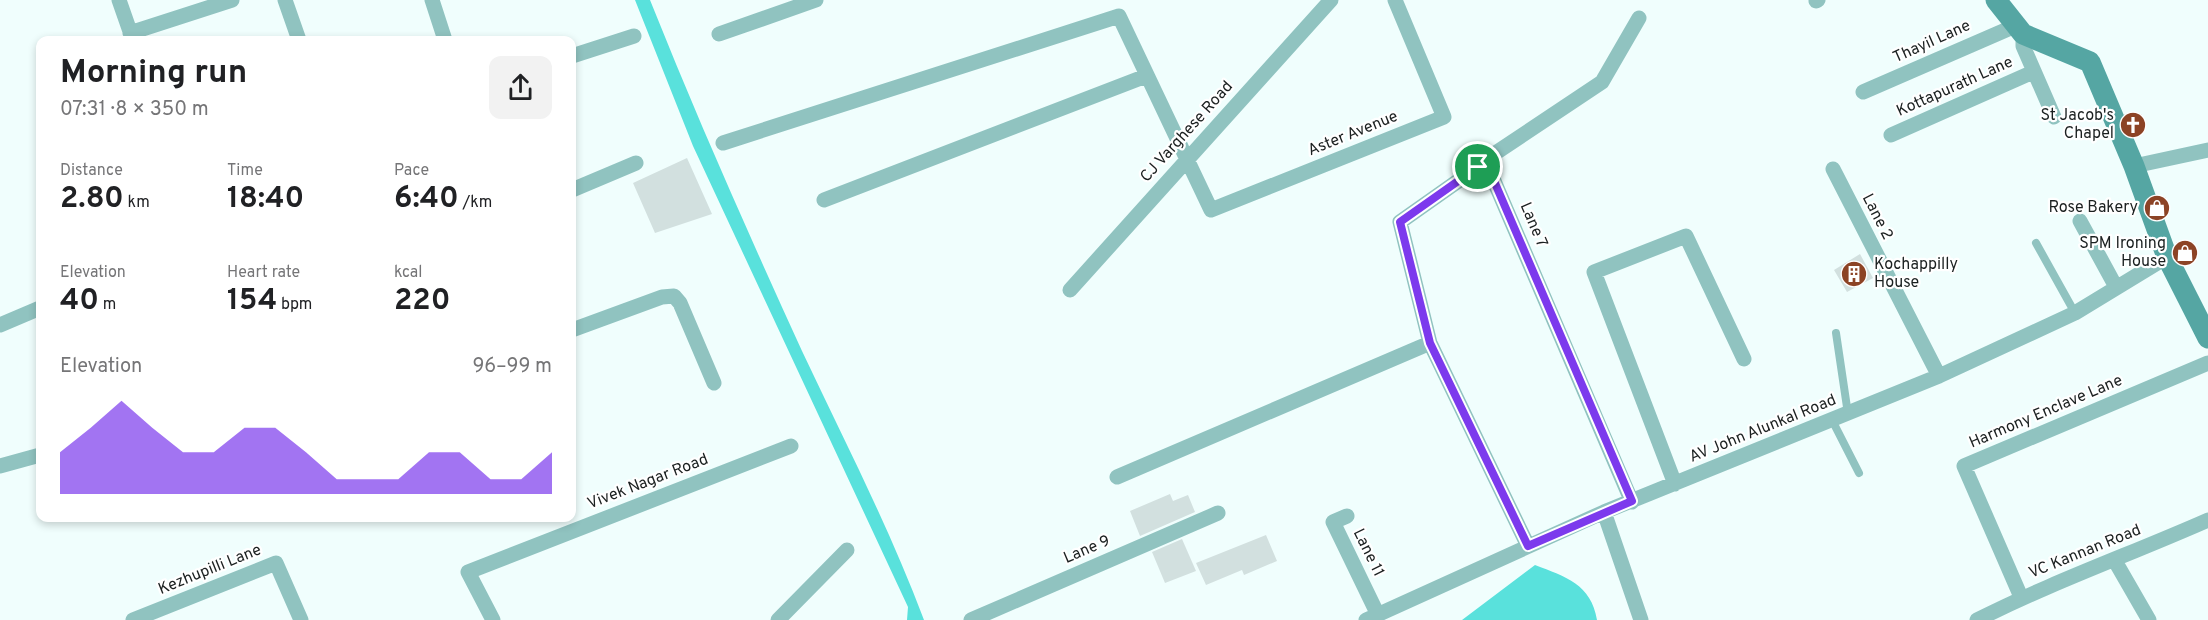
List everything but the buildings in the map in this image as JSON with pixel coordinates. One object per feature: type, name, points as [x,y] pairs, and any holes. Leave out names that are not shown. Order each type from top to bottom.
[{"type":"street","points":[[119,0],[131,36]]},
{"type":"street","points":[[134,36],[232,0]]},
{"type":"street","points":[[285,0],[297,36]]},
{"type":"street","points":[[432,0],[444,36]]},
{"type":"street","points":[[719,34],[816,0]]},
{"type":"street","name":"CJ Varghese Road","points":[[1070,290],[1331,0]]},
{"type":"street","name":"Aster Avenue","points":[[1187,158],[1211,210],[1444,117],[1395,0]]},
{"type":"street","points":[[1996,0],[2019,30],[2090,62],[2134,166],[2167,257],[2208,338]]},
{"type":"street","points":[[723,143],[1119,16],[1187,158]]},
{"type":"street","points":[[1430,343],[1400,222],[1485,160],[1602,82],[1639,18]]},
{"type":"street","name":"Kottapurath Lane","points":[[2019,30],[2033,72],[2054,117]]},
{"type":"street","name":"Thayil Lane","points":[[1863,92],[2019,30]]},
{"type":"street","points":[[576,55],[634,36]]},
{"type":"street","name":"Kottapurath Lane","points":[[1891,135],[2033,72]]},
{"type":"street","points":[[824,200],[1146,76]]},
{"type":"street","points":[[2134,166],[2208,150]]},
{"type":"street","name":"Lane 7","points":[[1485,160],[1632,501]]},
{"type":"street","points":[[576,188],[636,163]]},
{"type":"street","name":"Lane 2","points":[[1833,169],[1939,376]]},
{"type":"street","points":[[2080,220],[2116,287]]},
{"type":"street","points":[[1675,484],[1594,272],[1686,236],[1744,359]]},
{"type":"street","name":"AV John Alunkal Road","points":[[1372,617],[1605,512],[1939,376],[2075,313],[2167,257]]},
{"type":"street","points":[[576,329],[662,297],[674,296],[680,303],[714,383]]},
{"type":"street","points":[[0,326],[36,310]]},
{"type":"street","points":[[1417,314],[1528,546]]},
{"type":"street","points":[[1117,477],[1430,343]]},
{"type":"street","name":"Harmony Enclave Lane","points":[[2021,597],[1964,466],[2208,363]]},
{"type":"street","name":"Vivek Nagar Road","points":[[493,620],[468,572],[791,446]]},
{"type":"street","points":[[0,466],[36,456]]},
{"type":"street","points":[[1605,512],[1641,620]]},
{"type":"street","name":"Lane 9","points":[[971,620],[1218,513]]},
{"type":"street","name":"Lane 11","points":[[1347,516],[1333,522],[1372,617]]},
{"type":"street","name":"VC Kannan Road","points":[[1977,620],[2021,597],[2115,561],[2208,520]]},
{"type":"street","points":[[778,620],[847,550]]},
{"type":"street","points":[[2115,561],[2149,620]]},
{"type":"street","name":"Kezhupilli Lane","points":[[133,620],[276,563],[301,620]]},
{"type":"lane","points":[[2036,243],[2075,313]]},
{"type":"lane","points":[[1836,333],[1848,414]]},
{"type":"lane","points":[[1832,420],[1859,473]]},
{"type":"water","points":[[635,0],[650,0],[743,220],[881,517],[924,620],[907,620],[908,607],[693,146]]},
{"type":"water","points":[[1535,565],[1567,578],[1583,590],[1594,608],[1597,620],[1462,620]]},
{"type":"place","name":"St Jacob's Chapel","points":[[2133,125]]},
{"type":"place","name":"Rose Bakery","points":[[2157,208]]},
{"type":"place","name":"SPM Ironing House","points":[[2185,253]]},
{"type":"place","name":"Kochappilly House","points":[[1854,274]]},
{"type":"route","points":[[1485,160],[1632,501],[1528,546],[1430,343],[1400,222],[1478,167],[1485,160]]}]
